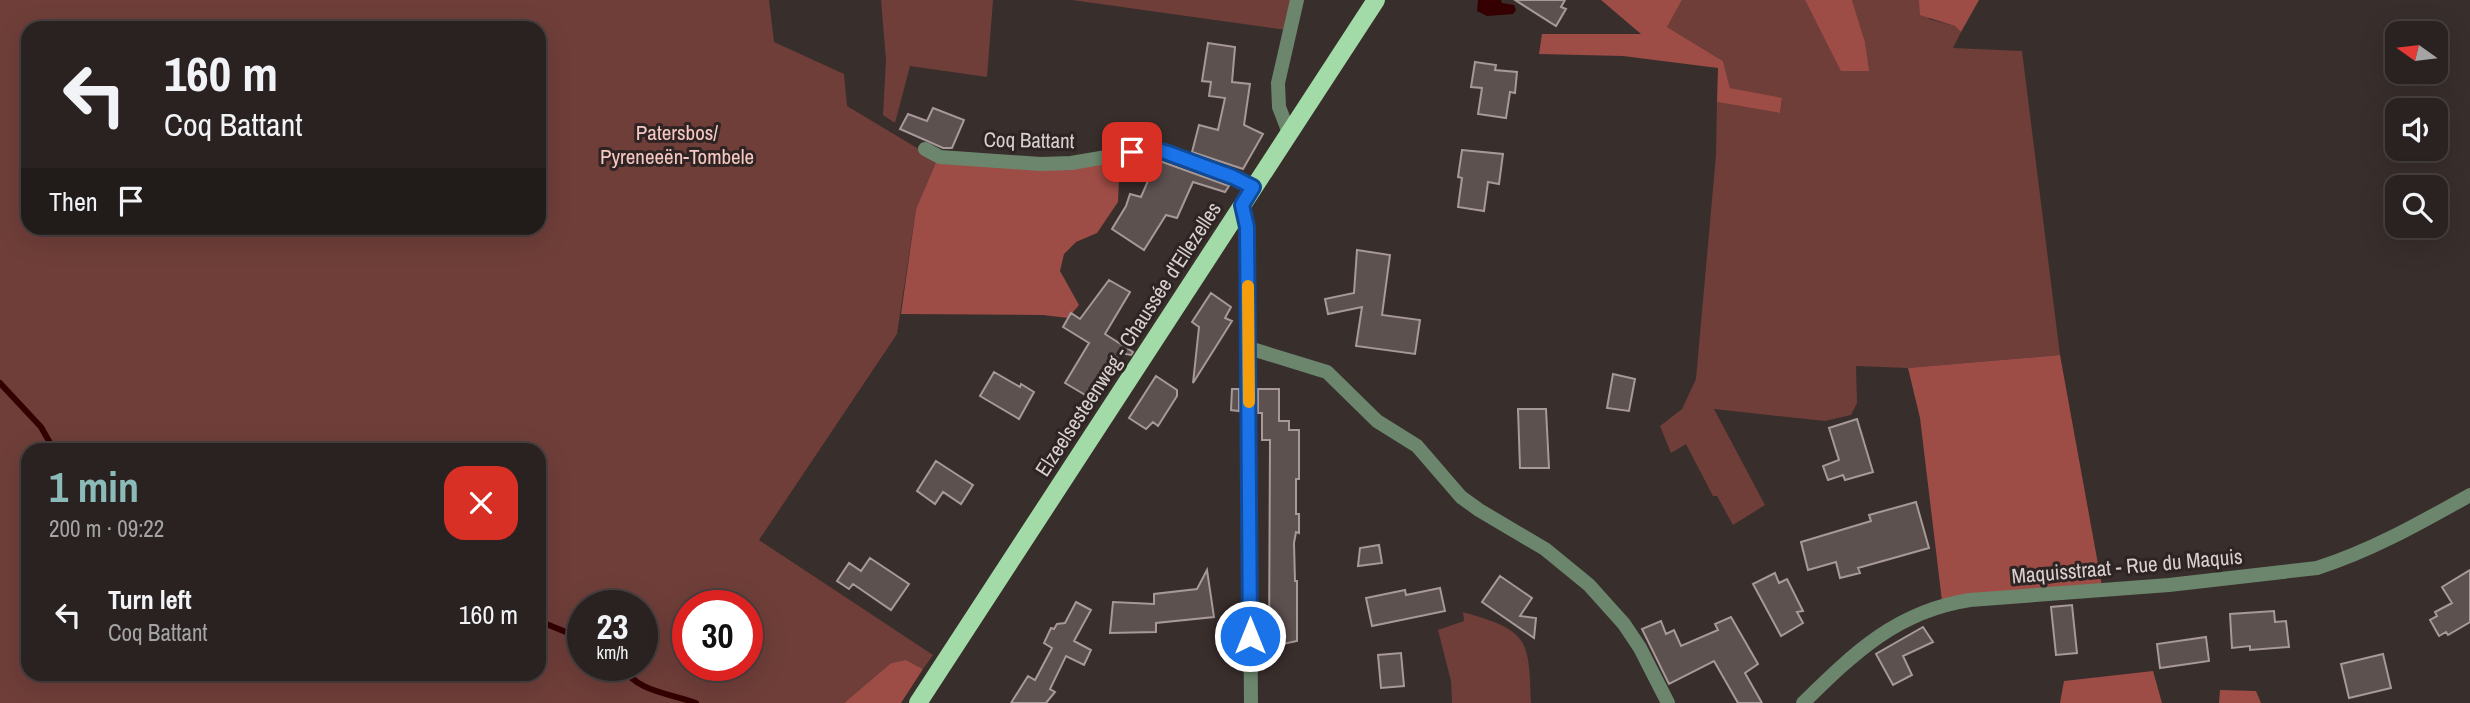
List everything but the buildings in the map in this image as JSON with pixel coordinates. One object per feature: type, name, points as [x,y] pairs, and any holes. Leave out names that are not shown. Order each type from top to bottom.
[{"type":"main road","name":"Elzeelsesteenweg - Chaussée d'Ellezelles","points":[[918,703],[1376,0]]},
{"type":"street","points":[[1289,133],[1279,107],[1278,83],[1297,0]]},
{"type":"street","name":"Coq Battant","points":[[925,149],[940,157],[1041,164],[1071,163],[1154,149],[1233,177],[1253,187]]},
{"type":"street","points":[[1242,205],[1247,227],[1251,703]]},
{"type":"street","points":[[1249,348],[1327,372],[1377,421],[1417,446],[1461,497],[1545,549],[1589,585],[1624,624],[1640,648],[1668,703]]},
{"type":"street","name":"Maquisstraat - Rue du Maquis","points":[[1803,703],[1837,670],[1888,629],[1939,606],[1970,600],[2169,585],[2317,568],[2403,532],[2470,495]]},
{"type":"green space","name":"Patersbos/ Pyreneeën-Tombele","points":[[0,0],[769,0],[774,42],[844,74],[847,106],[937,160],[916,209],[897,334],[759,540],[933,655],[923,669],[906,660],[891,663],[844,703],[0,703]]},
{"type":"green space","points":[[881,0],[993,0],[987,77],[910,66],[895,123],[883,115],[886,60]]},
{"type":"green space","points":[[1072,0],[1294,0],[1287,30]]},
{"type":"green space","points":[[1682,0],[1805,0],[1842,71],[1868,70],[1865,42],[1852,0],[1919,0],[1929,19],[1955,26],[1961,32],[1953,48],[2022,51],[2060,355],[1908,368],[1856,366],[1857,403],[1851,415],[1825,421],[1714,409],[1765,505],[1733,525],[1717,496],[1713,496],[1686,444],[1671,453],[1660,426],[1682,409],[1696,379],[1716,155],[1717,102],[1780,113],[1782,99],[1730,88],[1723,61],[1667,27]]},
{"type":"green space","points":[[1463,612],[1504,626],[1522,642],[1529,663],[1531,703],[1452,703],[1451,681],[1438,630],[1464,621]]},
{"type":"shaded area","points":[[1478,0],[1501,0],[1502,3],[1514,5],[1516,10],[1513,14],[1487,16],[1477,11]]},
{"type":"shaded area","points":[[1601,0],[1682,0],[1667,27],[1723,61],[1730,88],[1782,98],[1780,113],[1717,102],[1718,68],[1623,56],[1539,54],[1542,34],[1641,34]]},
{"type":"shaded area","points":[[1805,0],[1852,0],[1865,42],[1869,71],[1841,71]]},
{"type":"shaded area","points":[[1919,0],[1979,0],[1961,32],[1955,26],[1920,15]]},
{"type":"shaded area","points":[[1128,158],[1119,179],[1118,202],[1097,233],[1076,242],[1064,254],[1060,271],[1079,305],[1068,318],[1043,315],[901,314],[916,209],[937,160]]},
{"type":"shaded area","points":[[2060,355],[2102,586],[1942,601],[1920,418],[1908,368]]},
{"type":"shaded area","points":[[906,660],[923,669],[901,703],[844,703],[891,663]]},
{"type":"shaded area","points":[[2153,671],[2162,703],[2060,703],[2064,681]]},
{"type":"shaded area","points":[[2220,690],[2256,691],[2261,703],[2219,703]]},
{"type":"waterway","points":[[0,383],[41,427],[50,443]]},
{"type":"waterway","points":[[546,624],[567,632]]},
{"type":"waterway","points":[[636,681],[654,690],[696,703]]},
{"type":"slow traffic","points":[[1248,286],[1249,402]]},
{"type":"route","points":[[1132,152],[1154,149],[1168,153],[1253,187],[1242,205],[1247,227],[1250,636]]}]
